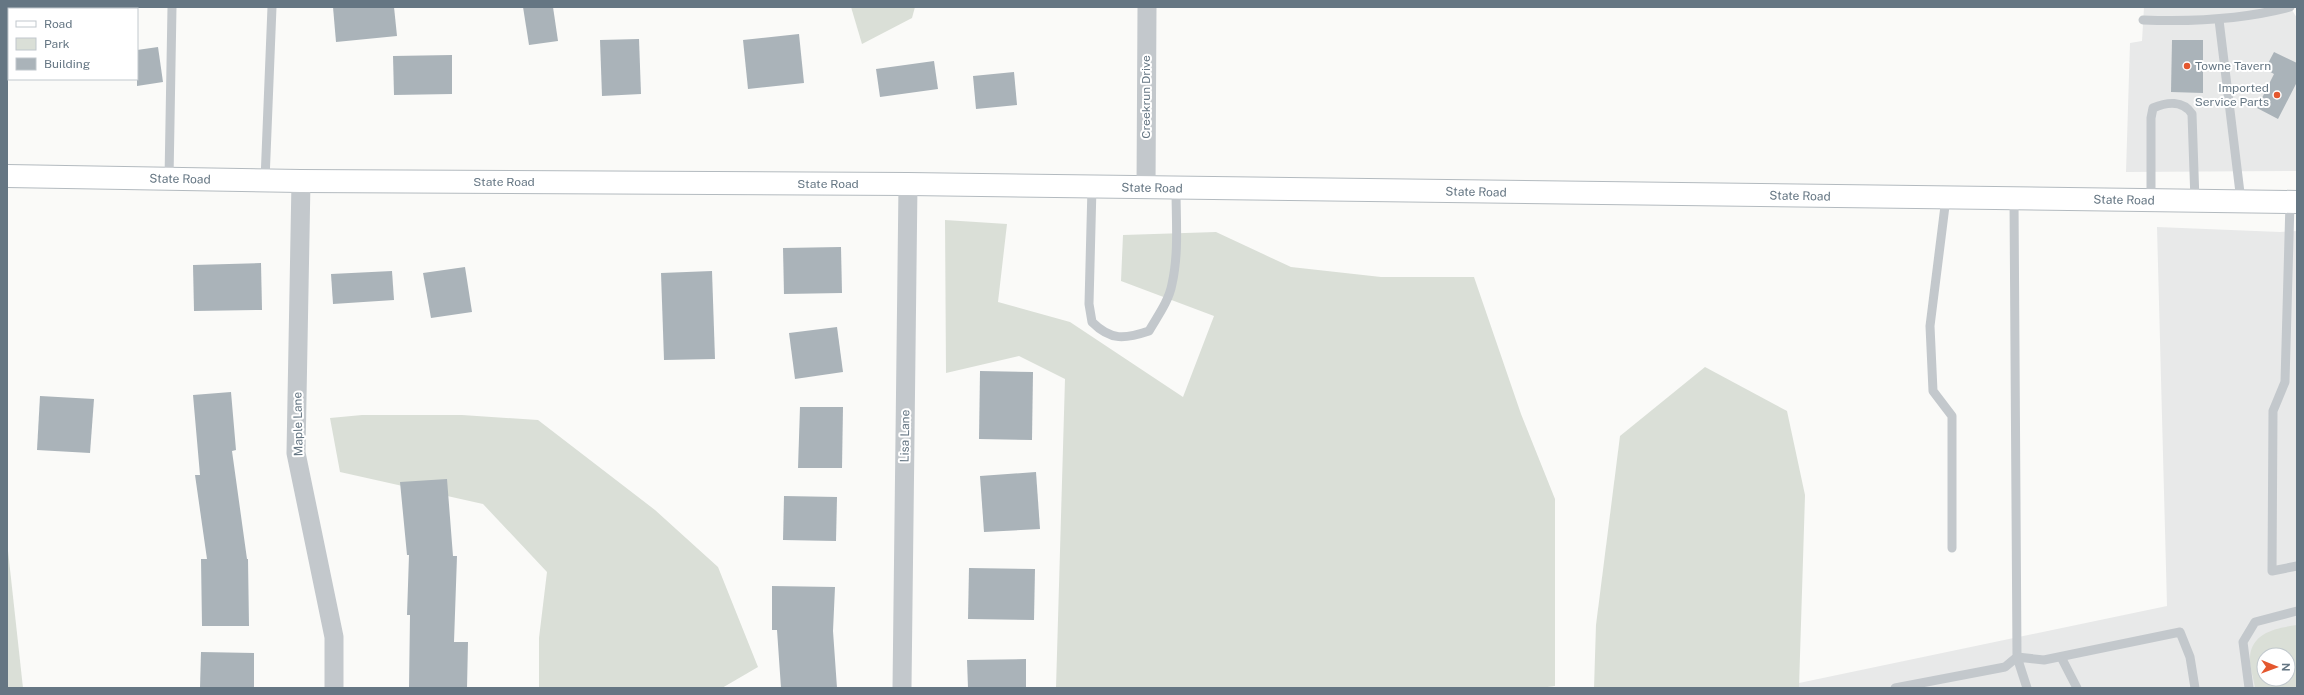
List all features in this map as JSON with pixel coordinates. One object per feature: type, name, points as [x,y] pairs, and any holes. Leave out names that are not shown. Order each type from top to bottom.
[{"type":"main road","name":"State Road","points":[[7,176],[301,181],[908,184],[1176,189],[2294,202]]},
{"type":"street","name":"Creekrun Drive","points":[[1146,188],[1147,7]]},
{"type":"street","name":"Maple Lane","points":[[301,181],[296,453],[334,637],[334,688]]},
{"type":"street","name":"Lisa Lane","points":[[902,688],[908,184]]},
{"type":"lane","points":[[169,179],[172,7]]},
{"type":"lane","points":[[265,180],[272,7]]},
{"type":"lane","points":[[2143,20],[2219,20],[2258,16],[2290,7]]},
{"type":"lane","points":[[2219,20],[2241,201]]},
{"type":"lane","points":[[2151,200],[2151,118],[2153,108],[2163,104],[2179,103],[2188,107],[2192,114],[2195,201]]},
{"type":"lane","points":[[1092,187],[1090,304],[1092,322],[1110,336],[1130,337],[1149,331],[1167,299],[1172,285],[1176,258],[1176,189]]},
{"type":"lane","points":[[1946,198],[1930,326],[1933,391],[1952,416],[1952,548]]},
{"type":"lane","points":[[2014,199],[2016,657],[2027,688]]},
{"type":"lane","points":[[2294,202],[2285,382],[2273,411],[2272,570],[2297,566]]},
{"type":"lane","points":[[2249,688],[2243,642],[2255,622],[2297,611]]},
{"type":"lane","points":[[1895,688],[2005,667],[2016,657],[2044,660],[2180,632],[2190,657],[2196,688]]},
{"type":"lane","points":[[2061,657],[2077,688]]},
{"type":"shaded area","points":[[2144,7],[2290,7],[2297,18],[2297,171],[2126,172],[2130,43],[2142,41]]},
{"type":"shaded area","points":[[2157,227],[2280,232],[2297,231],[2297,688],[1799,688],[1799,683],[2167,606]]},
{"type":"green space","points":[[851,7],[915,7],[912,18],[862,44]]},
{"type":"green space","points":[[945,220],[1007,224],[998,302],[1070,322],[1183,397],[1214,316],[1121,281],[1123,235],[1216,232],[1291,267],[1381,277],[1474,277],[1521,414],[1555,499],[1555,686],[1540,688],[1056,688],[1065,379],[1019,356],[946,373]]},
{"type":"green space","points":[[1705,367],[1787,411],[1805,495],[1799,688],[1594,688],[1596,625],[1620,436]]},
{"type":"green space","points":[[362,415],[462,415],[538,420],[655,510],[718,567],[758,667],[722,688],[539,688],[539,638],[547,572],[483,504],[340,472],[330,418]]},
{"type":"green space","points":[[7,550],[8,551],[23,688],[7,688]]},
{"type":"green space","points":[[2297,625],[2297,688],[2255,688],[2250,661],[2252,649],[2255,642],[2260,637],[2274,630]]},
{"type":"building","points":[[333,7],[394,7],[397,36],[336,42]]},
{"type":"building","points":[[523,7],[553,7],[558,41],[529,45]]},
{"type":"building","points":[[799,34],[804,83],[748,89],[743,40]]},
{"type":"building","points":[[639,39],[641,94],[602,96],[600,40]]},
{"type":"building","name":"Towne Tavern","points":[[2172,40],[2203,40],[2203,93],[2171,92]]},
{"type":"building","points":[[158,47],[163,82],[137,86],[138,50]]},
{"type":"building","name":"Imported Service Parts","points":[[2274,52],[2297,63],[2297,82],[2278,119],[2257,108],[2274,74],[2265,69]]},
{"type":"building","points":[[452,55],[452,94],[394,95],[393,56]]},
{"type":"building","points":[[934,61],[938,89],[880,97],[876,69]]},
{"type":"building","points":[[1014,72],[1017,105],[976,109],[973,76]]},
{"type":"building","points":[[841,247],[842,293],[784,294],[783,248]]},
{"type":"building","points":[[261,263],[262,310],[194,311],[193,265]]},
{"type":"building","points":[[465,267],[472,312],[431,318],[423,273]]},
{"type":"building","points":[[392,271],[394,300],[333,304],[331,274]]},
{"type":"building","points":[[712,271],[715,359],[664,360],[661,273]]},
{"type":"building","points":[[837,327],[843,372],[795,379],[789,333]]},
{"type":"building","points":[[980,371],[1033,372],[1032,440],[979,439]]},
{"type":"building","points":[[231,392],[236,450],[232,451],[248,559],[249,626],[202,626],[201,559],[207,559],[195,475],[200,475],[193,395]]},
{"type":"building","points":[[40,396],[94,399],[90,453],[37,450]]},
{"type":"building","points":[[800,407],[843,407],[842,468],[798,468]]},
{"type":"building","points":[[1036,472],[1040,529],[984,532],[980,476]]},
{"type":"building","points":[[447,479],[453,556],[457,556],[454,642],[468,642],[467,688],[409,688],[410,615],[407,615],[409,555],[407,555],[400,482]]},
{"type":"building","points":[[784,496],[837,497],[836,541],[783,540]]},
{"type":"building","points":[[969,568],[1035,569],[1034,620],[968,619]]},
{"type":"building","points":[[772,586],[835,587],[833,631],[837,688],[781,688],[777,630],[772,630]]},
{"type":"building","points":[[201,652],[254,653],[254,688],[200,688]]},
{"type":"building","points":[[1026,659],[1026,688],[968,688],[967,660]]},
{"type":"place","name":"Towne Tavern","points":[[2187,66]]},
{"type":"place","name":"Imported Service Parts","points":[[2277,95]]}]
